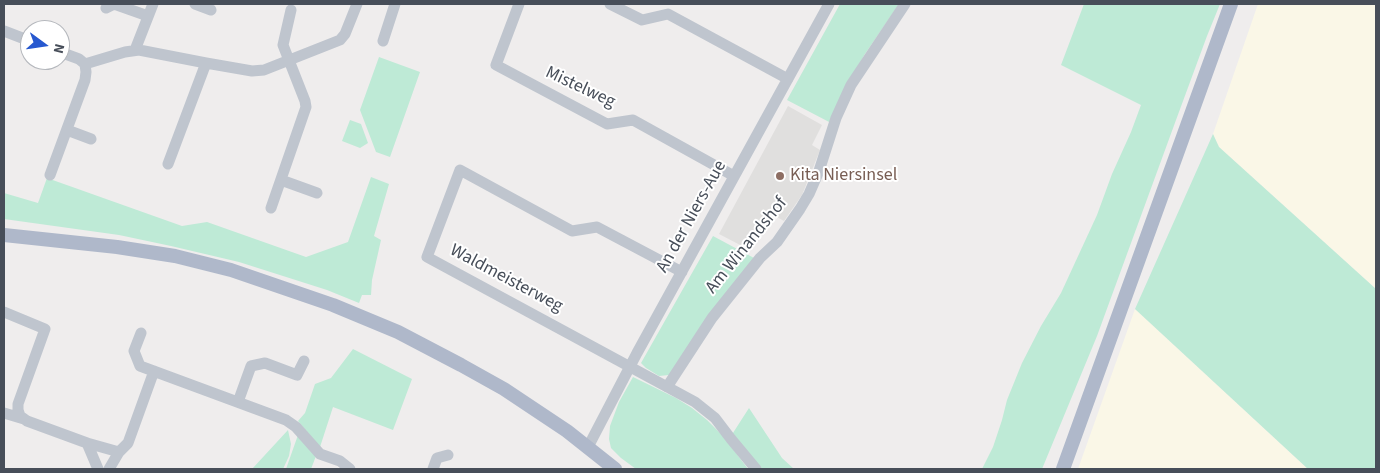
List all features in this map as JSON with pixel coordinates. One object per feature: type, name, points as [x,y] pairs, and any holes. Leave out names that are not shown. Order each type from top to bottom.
[{"type":"main road","points":[[1064,469],[1232,4]]},
{"type":"main road","points":[[4,235],[117,247],[175,256],[231,270],[368,318],[504,389],[535,409],[615,469]]},
{"type":"street","points":[[106,8],[114,4],[148,16]]},
{"type":"street","points":[[135,50],[152,4]]},
{"type":"street","points":[[194,4],[211,10]]},
{"type":"street","points":[[85,64],[135,50],[206,63],[258,71],[264,70],[340,40],[345,34],[357,4]]},
{"type":"street","points":[[383,41],[395,4]]},
{"type":"street","name":"Mistelweg","points":[[520,4],[496,66],[607,124],[633,120],[734,176]]},
{"type":"street","points":[[610,4],[642,20],[668,14],[788,79]]},
{"type":"street","name":"An der Niers-Aue","points":[[588,448],[630,367],[829,4]]},
{"type":"street","name":"Am Winandshof","points":[[667,387],[712,318],[760,258],[781,237],[800,209],[819,172],[836,118],[851,85],[905,4]]},
{"type":"street","points":[[271,208],[306,108],[305,100],[284,45],[291,10]]},
{"type":"street","points":[[4,31],[20,37]]},
{"type":"street","points":[[50,175],[85,80],[85,64],[70,56]]},
{"type":"street","points":[[168,164],[206,63]]},
{"type":"street","points":[[66,130],[91,139]]},
{"type":"street","name":"Waldmeisterweg","points":[[630,367],[427,257],[460,170],[572,231],[597,228],[682,272]]},
{"type":"street","points":[[281,180],[317,193]]},
{"type":"street","points":[[4,312],[46,329],[18,404],[19,414],[24,419]]},
{"type":"street","points":[[141,332],[134,351],[140,366],[284,419],[296,427],[320,454],[340,462],[350,469]]},
{"type":"street","points":[[238,402],[251,366],[265,363],[297,375],[304,361]]},
{"type":"street","points":[[630,367],[695,402],[715,418],[756,469]]},
{"type":"street","points":[[109,469],[119,452],[128,443],[154,372]]},
{"type":"street","points":[[4,412],[87,443],[119,452]]},
{"type":"street","points":[[87,443],[98,469]]},
{"type":"street","points":[[433,469],[437,458],[448,455]]},
{"type":"shaded area","points":[[1258,4],[1376,4],[1376,289],[1219,147],[1213,134]]},
{"type":"shaded area","name":"Kita Niersinsel","points":[[788,106],[822,125],[812,145],[820,150],[802,195],[784,221],[775,216],[769,228],[766,227],[748,246],[744,247],[719,234]]},
{"type":"shaded area","points":[[1135,309],[1308,469],[1078,469]]},
{"type":"green space","points":[[840,4],[899,4],[865,54],[845,88],[831,123],[787,100]]},
{"type":"green space","points":[[1084,4],[1220,4],[1097,336],[1042,469],[982,469],[993,447],[1007,400],[1022,363],[1061,293],[1097,215],[1141,105],[1061,65]]},
{"type":"green space","points":[[379,57],[420,72],[390,157],[376,152],[360,110]]},
{"type":"green space","points":[[350,120],[361,124],[368,143],[360,148],[342,141]]},
{"type":"green space","points":[[1213,134],[1219,147],[1376,289],[1376,469],[1308,469],[1135,309]]},
{"type":"green space","points":[[371,177],[389,184],[374,236],[381,240],[372,280],[371,295],[362,295],[359,303],[327,290],[239,262],[119,235],[4,219],[4,193],[38,203],[47,178],[182,226],[207,222],[306,257],[348,242]]},
{"type":"green space","points":[[713,236],[754,258],[669,375],[659,376],[641,363]]},
{"type":"green space","points":[[353,349],[412,379],[393,430],[333,407],[320,447],[298,421],[305,413],[315,384],[331,378]]},
{"type":"green space","points":[[633,377],[676,398],[707,420],[724,437],[748,469],[636,469],[621,458],[611,448],[609,439],[610,426],[619,402]]},
{"type":"green space","points":[[749,408],[782,458],[794,469],[760,469],[731,436]]},
{"type":"green space","points":[[288,430],[291,444],[289,456],[283,469],[252,469]]},
{"type":"green space","points":[[298,435],[316,456],[311,469],[286,469]]},
{"type":"place","name":"Kita Niersinsel","points":[[780,176]]}]
